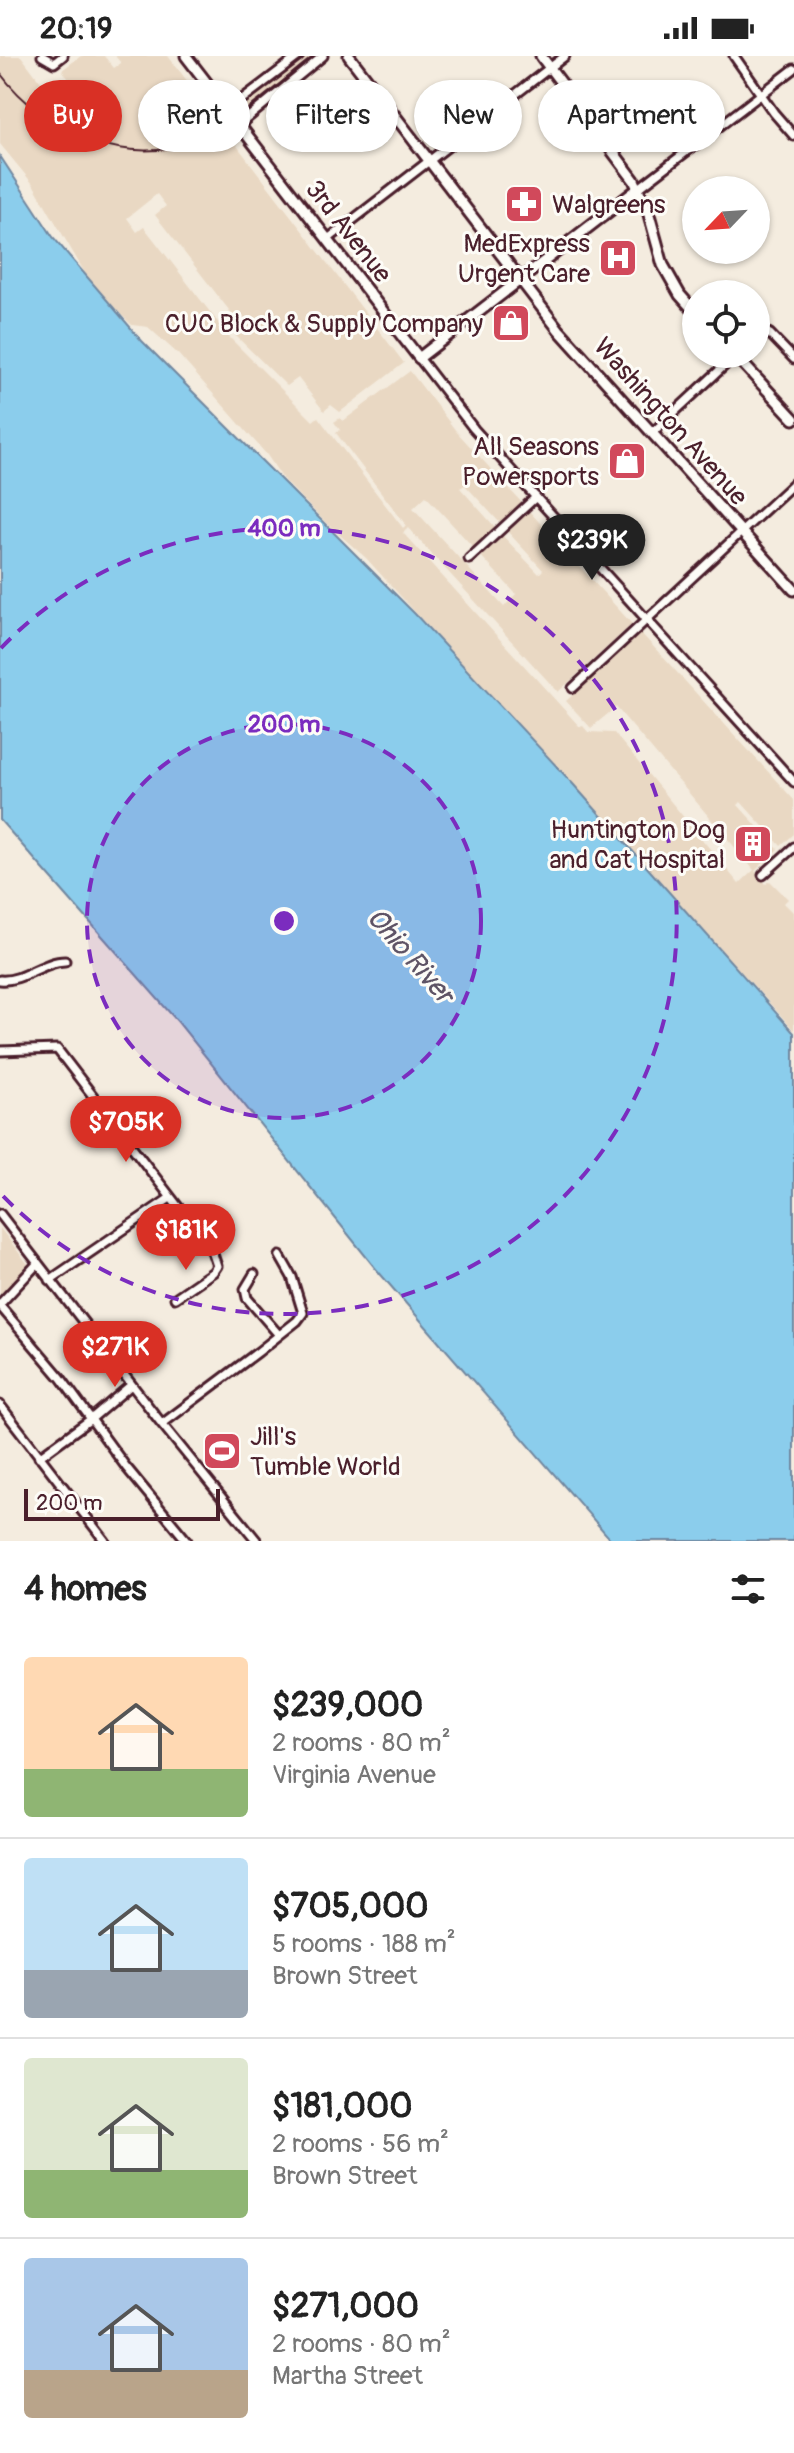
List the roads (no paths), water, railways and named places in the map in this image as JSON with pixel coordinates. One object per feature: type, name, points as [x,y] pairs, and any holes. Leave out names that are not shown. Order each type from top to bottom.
[{"type":"main road","name":"3rd Avenue","points":[[186,56],[205,80]]},
{"type":"main road","name":"Washington Avenue","points":[[349,56],[559,330],[794,590]]},
{"type":"main road","points":[[541,56],[639,188],[663,265],[682,297]]},
{"type":"main road","name":"3rd Avenue","points":[[250,139],[419,358]]},
{"type":"main road","points":[[419,358],[639,188]]},
{"type":"main road","points":[[748,368],[794,419]]},
{"type":"street","points":[[42,56],[54,63],[63,56]]},
{"type":"street","points":[[250,93],[299,56]]},
{"type":"street","points":[[250,116],[323,56]]},
{"type":"street","points":[[328,239],[565,56]]},
{"type":"street","points":[[734,56],[794,136]]},
{"type":"street","points":[[639,188],[794,69]]},
{"type":"street","points":[[770,334],[794,359]]},
{"type":"street","points":[[419,358],[465,419],[794,782]]},
{"type":"street","points":[[652,433],[720,368]]},
{"type":"street","points":[[573,688],[794,483]]},
{"type":"street","points":[[469,559],[536,497]]},
{"type":"street","points":[[763,875],[794,847]]},
{"type":"street","points":[[787,854],[793,862]]},
{"type":"street","points":[[0,980],[65,961]]},
{"type":"street","points":[[0,1051],[57,1049],[212,1251],[217,1266],[175,1298]]},
{"type":"street","points":[[50,1280],[170,1198]]},
{"type":"street","points":[[0,1214],[131,1385],[257,1541]]},
{"type":"street","points":[[162,1424],[279,1335],[303,1313],[292,1277],[280,1256]]},
{"type":"street","points":[[38,1263],[0,1305],[61,1378],[126,1467],[187,1541]]},
{"type":"street","points":[[254,1274],[245,1289],[247,1298],[279,1335]]},
{"type":"street","points":[[39,1457],[131,1385]]},
{"type":"street","points":[[0,1405],[105,1541]]},
{"type":"water","name":"Ohio River","points":[[0,156],[53,237],[142,341],[415,614],[573,784],[794,1033],[794,1541],[612,1541],[376,1269],[178,1022],[0,820]]},
{"type":"railway","points":[[0,73],[40,113],[64,128],[117,148],[145,150],[173,148],[214,132],[314,56]]},
{"type":"place","name":"Walgreens","points":[[524,204]]},
{"type":"place","name":"MedExpress Urgent Care","points":[[618,258]]},
{"type":"place","name":"CUC Block & Supply Company","points":[[511,323]]},
{"type":"place","name":"All Seasons Powersports","points":[[627,461]]},
{"type":"place","name":"Huntington Dog and Cat Hospital","points":[[753,844]]},
{"type":"place","name":"Jill's Tumble World","points":[[222,1451]]}]
